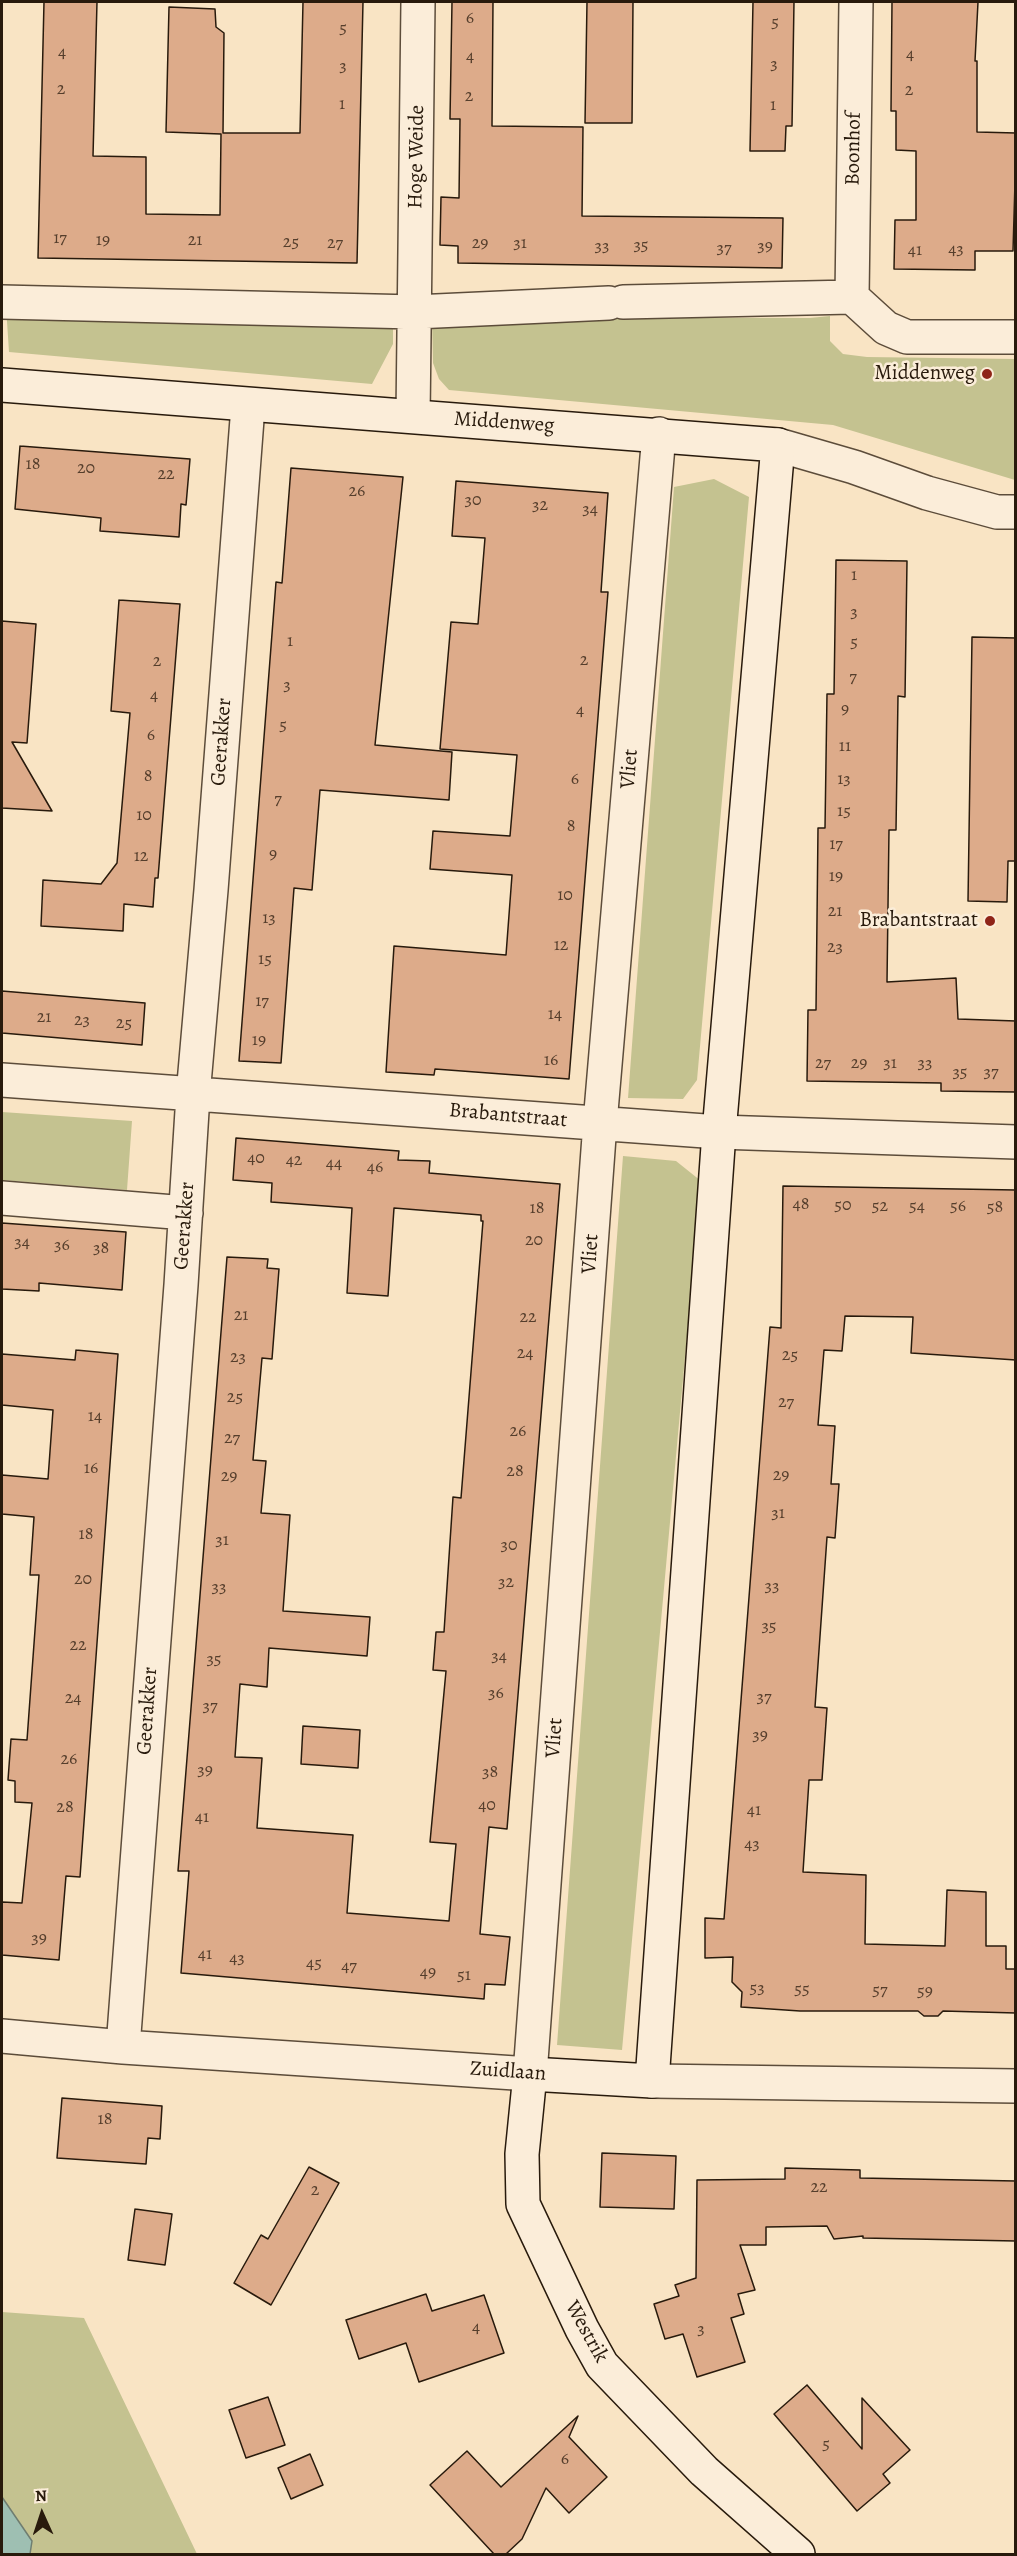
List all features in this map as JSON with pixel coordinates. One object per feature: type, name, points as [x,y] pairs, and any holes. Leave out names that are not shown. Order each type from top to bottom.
[{"type":"street","name":"Hoge Weide","points":[[415,312],[418,2]]},
{"type":"street","name":"Boonhof","points":[[852,297],[856,2]]},
{"type":"street","points":[[2,302],[415,312],[616,303],[852,297],[886,328],[907,337],[1016,337]]},
{"type":"street","points":[[413,416],[415,312]]},
{"type":"street","name":"Middenweg","points":[[2,386],[248,406],[659,434],[778,445],[854,467],[927,493],[998,512],[1016,512]]},
{"type":"street","name":"Geerakker","points":[[123,2047],[193,1095],[248,406]]},
{"type":"street","name":"Vliet","points":[[530,2074],[600,1123],[659,434]]},
{"type":"street","points":[[652,2081],[719,1132],[778,445]]},
{"type":"street","name":"Brabantstraat","points":[[2,1080],[719,1132],[1016,1142]]},
{"type":"street","points":[[2,1198],[186,1213]]},
{"type":"street","name":"Zuidlaan","points":[[2,2036],[123,2047],[652,2081],[1016,2086]]},
{"type":"street","name":"Westrik","points":[[530,2074],[522,2154],[523,2204],[582,2329],[602,2365],[704,2471],[798,2554]]},
{"type":"shaded area","points":[[6,306],[393,317],[393,344],[372,384],[9,352]]},
{"type":"shaded area","points":[[830,316],[830,341],[843,354],[867,357],[1015,359],[1015,480],[833,425],[449,390],[439,379],[433,363],[432,317],[810,318]]},
{"type":"shaded area","points":[[714,479],[749,497],[697,1080],[683,1099],[628,1098],[674,487]]},
{"type":"shaded area","points":[[2,1112],[132,1121],[127,1190],[2,1180]]},
{"type":"shaded area","points":[[623,1156],[676,1161],[701,1181],[622,2050],[557,2045]]},
{"type":"shaded area","points":[[2,2312],[84,2318],[197,2554],[30,2554],[32,2541],[2,2497]]},
{"type":"shaded area","points":[[2,2497],[32,2541],[30,2554],[2,2554]]},
{"type":"building","points":[[44,2],[97,2],[93,156],[146,157],[146,214],[220,215],[221,134],[166,132],[169,7],[215,9],[216,27],[224,33],[223,133],[300,133],[303,2],[363,2],[357,263],[38,258]]},
{"type":"building","points":[[452,2],[493,2],[492,126],[583,127],[582,216],[783,218],[782,268],[458,263],[458,246],[440,245],[441,197],[459,198],[460,119],[450,119]]},
{"type":"building","points":[[587,2],[633,2],[632,123],[585,123]]},
{"type":"building","points":[[753,2],[794,2],[792,126],[786,126],[785,151],[750,151]]},
{"type":"building","points":[[892,2],[978,2],[975,61],[977,61],[977,132],[1016,133],[1016,148],[1013,251],[975,251],[975,270],[894,269],[895,220],[916,220],[916,151],[896,150],[896,111],[891,111]]},
{"type":"building","points":[[20,446],[190,459],[186,505],[181,504],[179,537],[100,531],[101,518],[15,509]]},
{"type":"building","points":[[291,468],[403,477],[375,745],[452,752],[449,800],[320,790],[312,890],[294,888],[281,1063],[239,1061],[276,582],[282,583]]},
{"type":"building","points":[[456,481],[608,493],[601,592],[608,592],[569,1079],[435,1069],[434,1075],[386,1072],[394,946],[506,955],[512,875],[430,869],[433,831],[510,836],[517,755],[440,749],[451,622],[478,624],[485,538],[452,536]]},
{"type":"building","points":[[836,560],[907,561],[905,697],[898,696],[896,830],[889,830],[887,982],[956,978],[958,1019],[1016,1021],[1016,1092],[941,1091],[941,1083],[807,1081],[808,1010],[816,1010],[818,828],[825,828],[827,694],[834,694]]},
{"type":"building","points":[[119,600],[180,604],[158,878],[155,878],[153,907],[124,904],[123,931],[41,926],[43,880],[101,884],[117,863],[130,713],[111,711]]},
{"type":"building","points":[[2,621],[36,624],[27,743],[12,742],[52,811],[2,808]]},
{"type":"building","points":[[972,637],[1016,638],[1016,861],[1008,861],[1007,902],[968,901]]},
{"type":"building","points":[[2,991],[145,1003],[142,1045],[2,1033]]},
{"type":"building","points":[[236,1138],[399,1151],[398,1160],[430,1161],[429,1173],[560,1184],[507,1829],[489,1827],[480,1934],[510,1937],[505,1985],[485,1984],[484,1999],[181,1973],[189,1871],[178,1871],[227,1257],[268,1259],[267,1268],[279,1269],[272,1359],[262,1358],[253,1460],[266,1461],[261,1513],[290,1515],[283,1611],[370,1617],[367,1656],[269,1648],[267,1687],[240,1684],[235,1757],[262,1758],[257,1828],[353,1835],[347,1913],[449,1921],[456,1844],[430,1842],[446,1671],[433,1670],[436,1632],[444,1632],[453,1497],[461,1498],[483,1221],[481,1221],[481,1215],[394,1208],[388,1296],[347,1293],[352,1208],[271,1202],[272,1183],[233,1180]]},
{"type":"building","points":[[783,1186],[1016,1190],[1016,1360],[911,1353],[913,1317],[845,1316],[842,1351],[824,1350],[818,1425],[835,1426],[831,1484],[839,1484],[835,1538],[827,1537],[815,1707],[827,1708],[822,1780],[809,1780],[803,1872],[866,1875],[865,1944],[945,1946],[947,1890],[986,1892],[986,1946],[1006,1946],[1006,1969],[1016,1969],[1016,2013],[943,2011],[938,2016],[924,2016],[918,2011],[800,2011],[741,2007],[742,1992],[732,1982],[733,1957],[705,1958],[705,1918],[724,1919],[770,1327],[781,1328]]},
{"type":"building","points":[[2,1223],[126,1232],[122,1290],[39,1283],[39,1291],[2,1289]]},
{"type":"building","points":[[76,1350],[118,1354],[80,1877],[66,1876],[59,1960],[2,1955],[2,1902],[22,1903],[32,1803],[15,1802],[15,1781],[8,1780],[11,1739],[27,1740],[39,1575],[30,1575],[34,1517],[2,1514],[2,1475],[48,1479],[53,1410],[2,1405],[2,1354],[75,1360]]},
{"type":"building","points":[[303,1726],[360,1730],[358,1768],[301,1764]]},
{"type":"building","points":[[62,2098],[162,2106],[160,2139],[148,2138],[146,2164],[57,2158]]},
{"type":"building","points":[[602,2153],[676,2156],[674,2209],[600,2207]]},
{"type":"building","points":[[309,2167],[339,2183],[271,2305],[234,2283],[261,2235],[268,2239]]},
{"type":"building","points":[[785,2168],[860,2170],[860,2178],[1016,2181],[1016,2241],[863,2238],[863,2236],[834,2239],[827,2226],[766,2227],[766,2245],[740,2245],[755,2290],[738,2294],[744,2314],[731,2318],[745,2362],[697,2377],[683,2334],[665,2339],[654,2304],[679,2296],[675,2285],[696,2278],[697,2180],[785,2179]]},
{"type":"building","points":[[135,2209],[172,2214],[165,2265],[128,2260]]},
{"type":"building","points":[[426,2294],[432,2311],[484,2295],[504,2353],[419,2382],[406,2343],[359,2359],[346,2320]]},
{"type":"building","points":[[807,2385],[862,2449],[862,2398],[910,2450],[883,2474],[890,2483],[857,2511],[774,2414]]},
{"type":"building","points":[[268,2397],[285,2445],[246,2458],[229,2410]]},
{"type":"building","points":[[578,2416],[569,2437],[607,2477],[569,2513],[546,2488],[522,2539],[506,2554],[494,2554],[430,2485],[467,2451],[501,2487]]},
{"type":"building","points":[[310,2454],[323,2485],[291,2499],[278,2468]]},
{"type":"place","name":"Middenweg","points":[[987,374]]},
{"type":"place","name":"Brabantstraat","points":[[990,921]]}]
